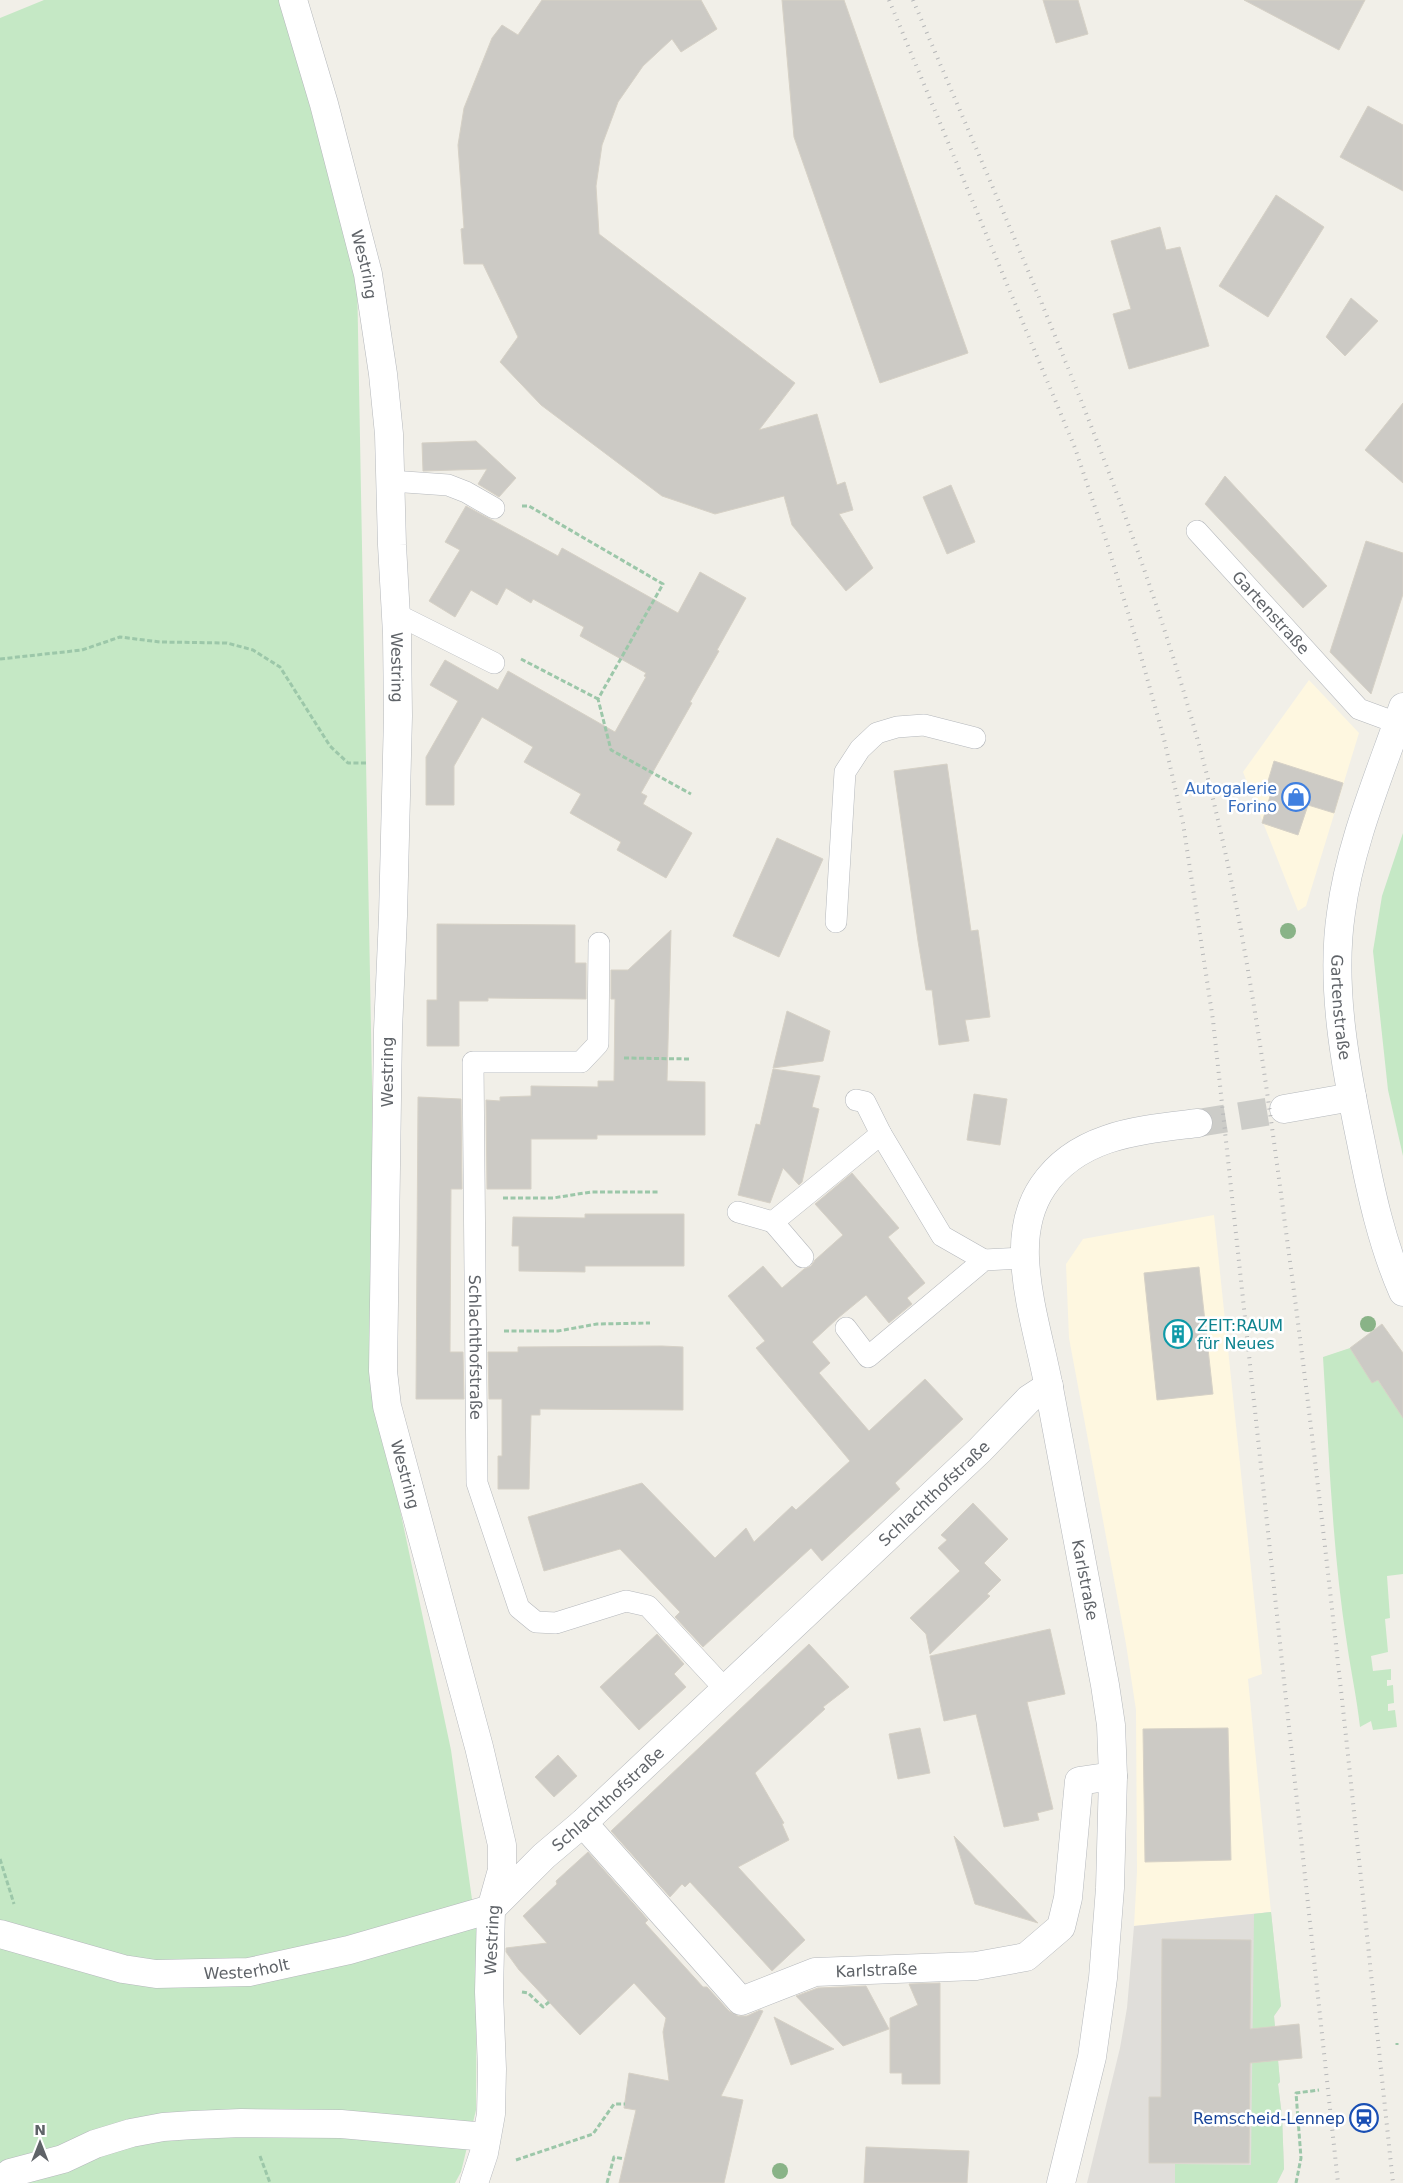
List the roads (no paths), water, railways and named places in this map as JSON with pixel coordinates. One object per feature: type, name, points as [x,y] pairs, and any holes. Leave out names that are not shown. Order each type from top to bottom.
[{"type":"street","name":"Westring","points":[[293,0],[324,104],[368,274],[383,374],[391,481],[398,707],[388,1030],[383,1371],[387,1406],[479,1747],[502,1845],[502,1870],[491,1909],[491,2114],[481,2162],[474,2183]]},
{"type":"street","name":"Gartenstraße","points":[[1400,715],[1358,840],[1341,913],[1339,996],[1352,1098],[1387,1253],[1403,1292]]},
{"type":"street","points":[[1284,1109],[1352,1098]]},
{"type":"street","points":[[1049,1386],[1034,1319],[1025,1258],[1026,1228],[1032,1206],[1043,1186],[1056,1169],[1072,1155],[1106,1139],[1151,1129],[1198,1123]]},
{"type":"street","name":"Schlachthofstraße","points":[[491,1909],[544,1856],[583,1823],[724,1688],[980,1450],[1029,1398],[1049,1386]]},
{"type":"street","name":"Karlstraße","points":[[1049,1386],[1105,1685],[1111,1725],[1113,1776],[1110,1888],[1103,1978],[1092,2057],[1061,2183]]},
{"type":"street","name":"Karlstraße","points":[[583,1823],[741,2001],[815,1972],[976,1966],[1026,1957],[1061,1927],[1068,1898],[1079,1781],[1113,1776]]},
{"type":"street","name":"Westerholt","points":[[0,1934],[123,1969],[156,1974],[249,1972],[349,1950],[491,1909]]},
{"type":"street","points":[[4,2183],[10,2173],[63,2159],[104,2141],[163,2127],[241,2123],[341,2124],[486,2137]]},
{"type":"lane","points":[[391,481],[448,485],[466,492],[494,508]]},
{"type":"lane","name":"Gartenstraße","points":[[1197,531],[1360,709],[1400,715]]},
{"type":"lane","points":[[396,614],[494,663]]},
{"type":"lane","points":[[836,922],[845,772],[860,749],[878,733],[897,727],[924,725],[975,738]]},
{"type":"lane","name":"Schlachthofstraße","points":[[599,943],[598,1044],[581,1062],[473,1062],[477,1483],[519,1608],[536,1622],[556,1623],[626,1601],[648,1606],[724,1688]]},
{"type":"lane","points":[[856,1100],[864,1102],[942,1236],[984,1260],[1025,1258]]},
{"type":"lane","points":[[773,1222],[881,1134]]},
{"type":"lane","points":[[738,1212],[773,1222],[803,1257]]},
{"type":"lane","points":[[846,1328],[868,1357],[984,1260]]},
{"type":"tunnel","points":[[1198,1123],[1284,1109]]},
{"type":"railway","points":[[889,0],[1075,448],[1107,543],[1139,649],[1164,739],[1183,823],[1213,1020],[1338,2183]]},
{"type":"railway","points":[[913,0],[1028,270],[1101,450],[1166,634],[1194,727],[1228,865],[1254,1004],[1293,1284],[1321,1508],[1393,2183]]},
{"type":"place","name":"Autogalerie Forino","points":[[1296,797]]},
{"type":"place","name":"ZEIT:RAUM für Neues","points":[[1178,1334]]},
{"type":"place","name":"Remscheid-Lennep","points":[[1364,2118]]}]
